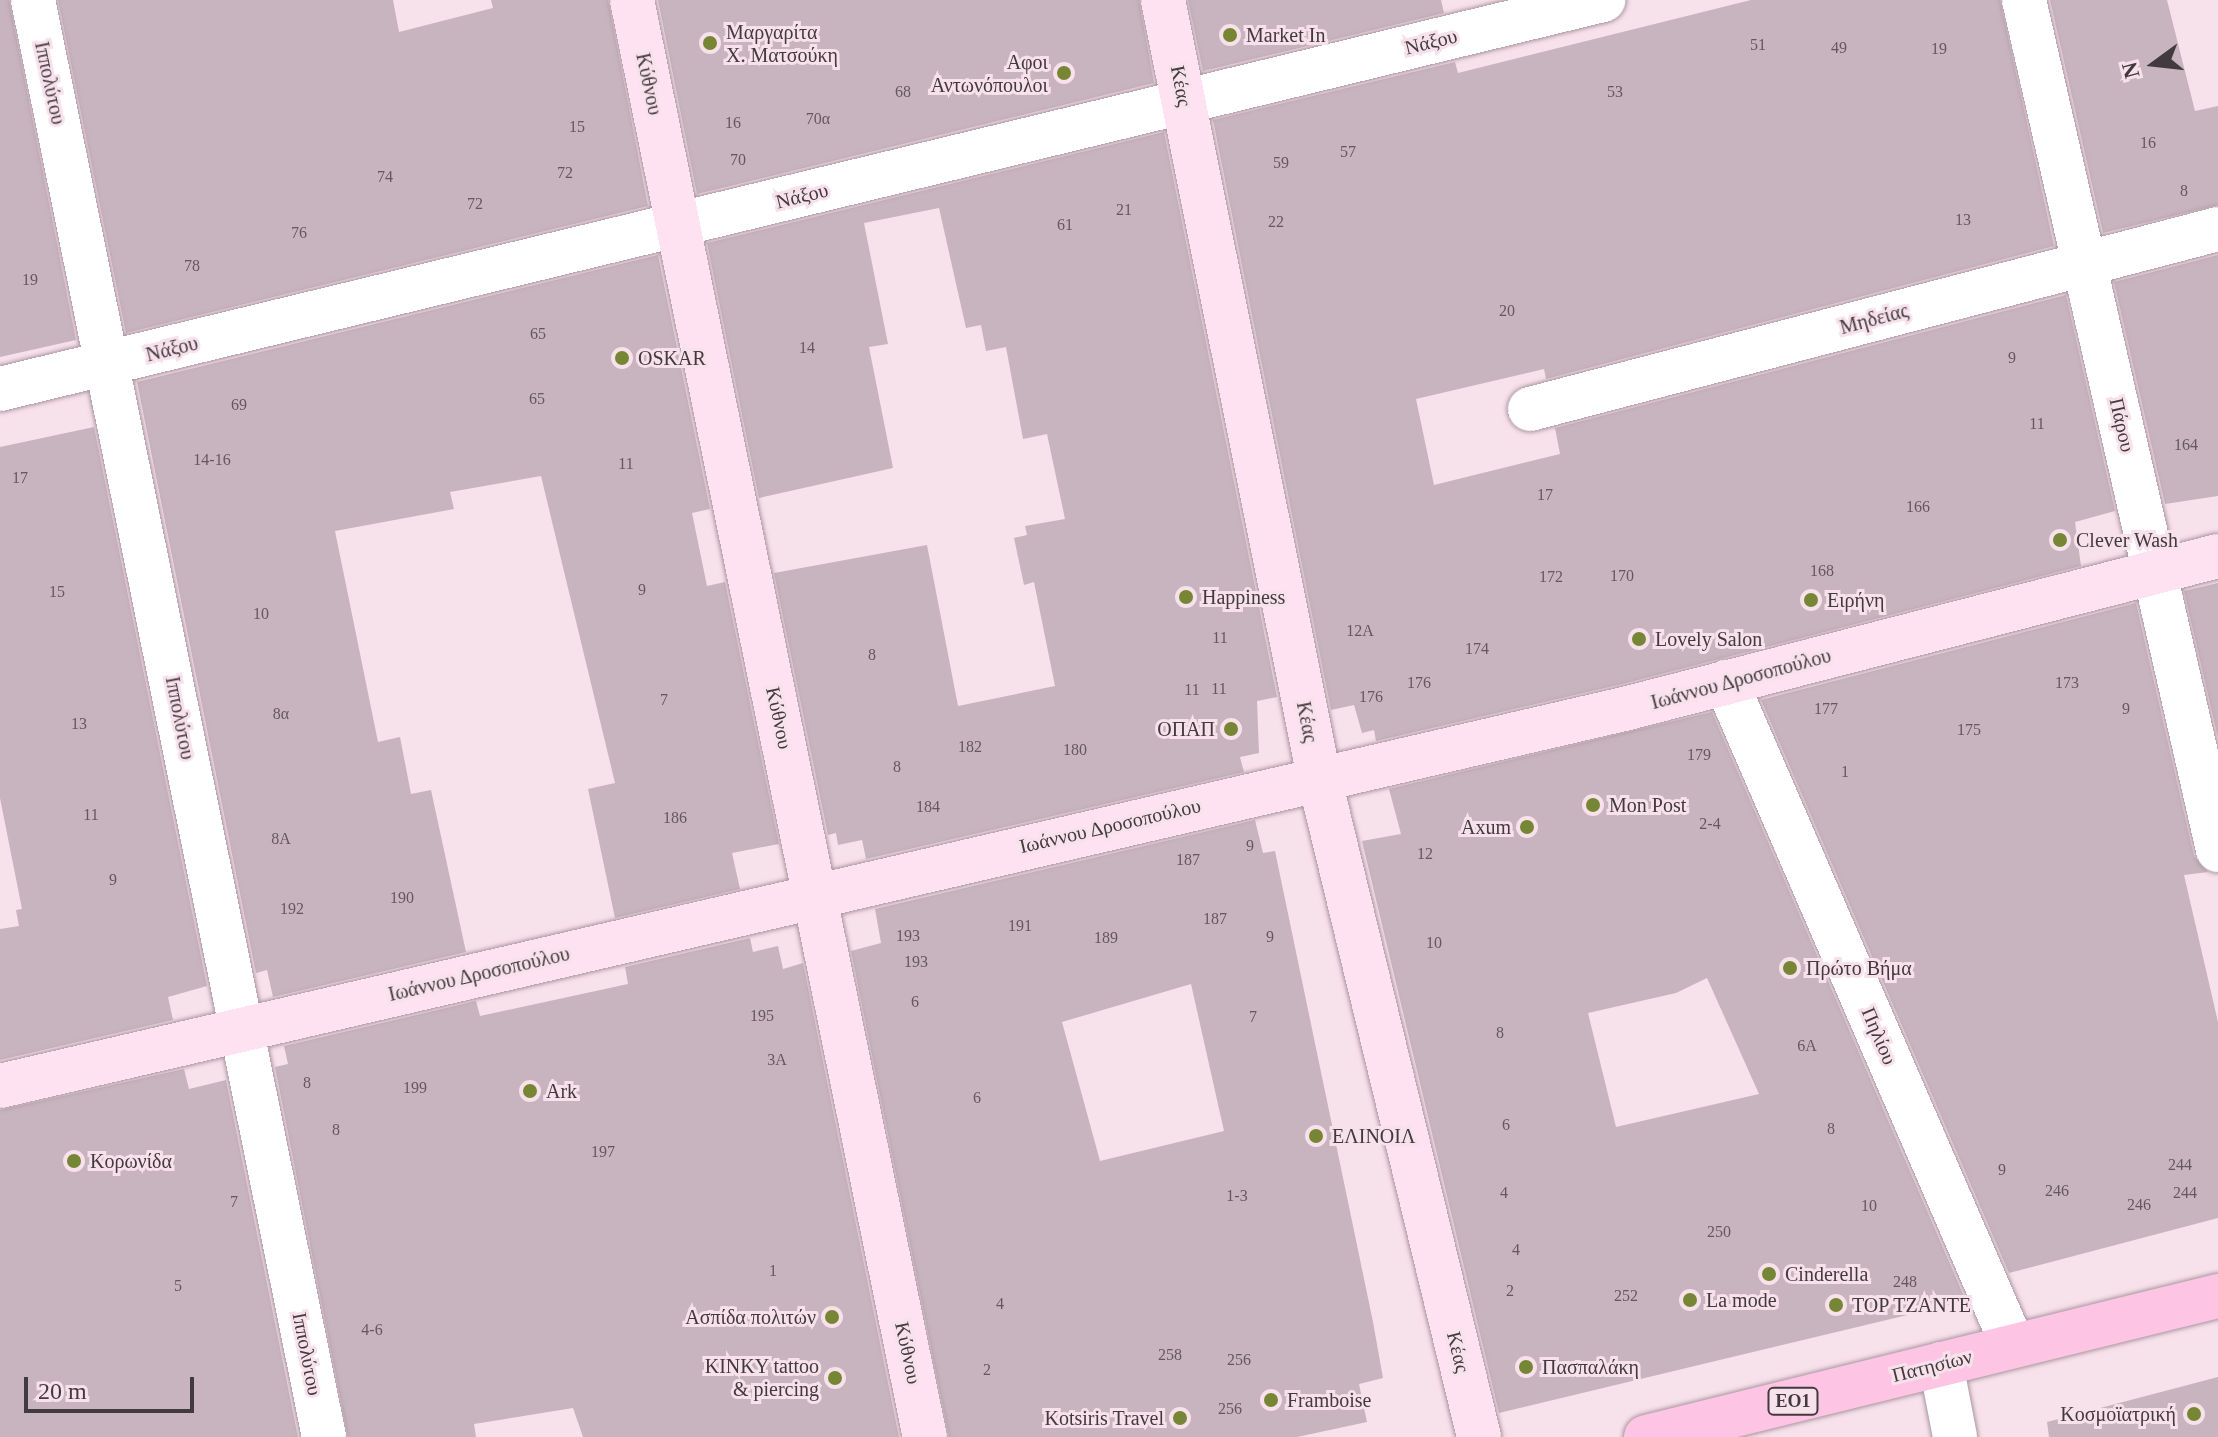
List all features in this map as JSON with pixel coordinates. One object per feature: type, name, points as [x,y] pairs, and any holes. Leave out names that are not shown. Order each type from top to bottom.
[{"type":"main road","name":"Πατησίων","points":[[1646,1437],[2218,1296]]},
{"type":"street","name":"Ιππολύτου","points":[[33,0],[324,1437]]},
{"type":"street","name":"Κύθνου","points":[[632,0],[925,1437]]},
{"type":"street","name":"Κέας","points":[[1163,0],[1319,777],[1479,1437]]},
{"type":"street","name":"Νάξου","points":[[0,389],[1603,0]]},
{"type":"street","name":"Πάρου","points":[[2024,0],[2218,850]]},
{"type":"street","name":"Μηδείας","points":[[1530,409],[2218,229]]},
{"type":"street","name":"Ιωάννου Δροσοπούλου","points":[[0,1086],[1726,682],[2218,556]]},
{"type":"street","name":"Πηλίου","points":[[1726,682],[2013,1346]]},
{"type":"street","points":[[1941,1364],[1955,1437]]},
{"type":"building","points":[[0,0],[9,0],[76,340],[0,357]]},
{"type":"building","points":[[58,0],[393,0],[399,32],[493,8],[491,0],[608,0],[648,206],[126,333]]},
{"type":"building","points":[[658,0],[1139,0],[1154,83],[697,194]]},
{"type":"building","points":[[1188,0],[1441,0],[1444,13],[1203,71]]},
{"type":"building","points":[[1751,0],[2000,0],[2054,246],[1546,379],[1544,369],[1416,399],[1434,485],[1560,454],[1555,428],[2066,295],[2115,511],[2075,522],[2081,566],[1622,684],[1376,741],[1374,730],[1362,733],[1354,705],[1331,710],[1213,120],[1455,62],[1458,73]]},
{"type":"building","points":[[2050,0],[2167,0],[2195,111],[2218,106],[2218,205],[2103,233]]},
{"type":"building","points":[[1164,132],[1277,697],[1257,701],[1259,753],[1240,757],[1244,772],[866,859],[862,840],[838,845],[836,833],[828,835],[774,573],[927,545],[958,706],[1055,686],[1034,582],[1024,585],[1014,538],[1027,535],[1025,526],[1065,519],[1047,434],[1023,439],[1006,347],[986,351],[981,325],[966,328],[939,208],[864,223],[888,344],[869,347],[893,468],[759,498],[707,243]]},
{"type":"building","points":[[658,255],[710,509],[692,513],[707,586],[725,582],[779,844],[732,853],[740,889],[615,918],[588,789],[615,783],[541,476],[450,492],[454,509],[335,531],[378,742],[400,737],[411,794],[431,790],[466,952],[273,997],[267,970],[256,973],[137,382]]},
{"type":"building","points":[[2218,255],[2218,496],[2165,504],[2114,282]]},
{"type":"building","points":[[94,427],[207,986],[168,997],[173,1020],[0,1060],[0,929],[19,926],[16,910],[22,909],[0,798],[0,447]]},
{"type":"building","points":[[2218,583],[2218,738],[2184,591]]},
{"type":"building","points":[[2136,603],[2194,856],[2208,872],[2184,875],[2218,1022],[2218,1218],[2009,1273],[1761,700]]},
{"type":"building","points":[[1712,712],[1966,1301],[1499,1413],[1362,841],[1401,834],[1389,789]],"holes":[[[1707,978],[1759,1094],[1616,1127],[1588,1013],[1676,993]]]},
{"type":"building","points":[[1255,820],[1263,853],[1275,851],[1373,1322],[1383,1378],[1359,1384],[1367,1422],[1297,1437],[949,1437],[851,951],[881,943],[875,909]],"holes":[[[1191,984],[1224,1131],[1100,1161],[1062,1022]]]},
{"type":"building","points":[[750,938],[753,952],[778,946],[783,969],[803,963],[899,1437],[583,1437],[573,1408],[474,1424],[476,1437],[348,1437],[275,1067],[288,1064],[284,1046],[476,1001],[480,1016],[628,984],[625,967]]},
{"type":"building","points":[[184,1069],[189,1089],[226,1080],[298,1437],[0,1437],[0,1110]]},
{"type":"building","points":[[2218,1377],[2218,1437],[2049,1437],[2047,1422]]},
{"type":"place","name":"Market In","points":[[1230,35]]},
{"type":"place","name":"Μαργαρίτα Χ. Ματσούκη","points":[[710,43]]},
{"type":"place","name":"Αφοι Αντωνόπουλοι","points":[[1064,73]]},
{"type":"place","name":"OSKAR","points":[[622,358]]},
{"type":"place","name":"Clever Wash","points":[[2060,540]]},
{"type":"place","name":"Happiness","points":[[1186,597]]},
{"type":"place","name":"Ειρήνη","points":[[1811,600]]},
{"type":"place","name":"Lovely Salon","points":[[1639,639]]},
{"type":"place","name":"ΟΠΑΠ","points":[[1231,729]]},
{"type":"place","name":"Mon Post","points":[[1593,805]]},
{"type":"place","name":"Axum","points":[[1527,827]]},
{"type":"place","name":"Πρώτο Βήμα","points":[[1790,968]]},
{"type":"place","name":"Ark","points":[[530,1091]]},
{"type":"place","name":"ΕΛΙΝΟΙΛ","points":[[1316,1136]]},
{"type":"place","name":"Κορωνίδα","points":[[74,1161]]},
{"type":"place","name":"Cinderella","points":[[1769,1274]]},
{"type":"place","name":"La mode","points":[[1690,1300]]},
{"type":"place","name":"TOP TZANTE","points":[[1836,1305]]},
{"type":"place","name":"Ασπίδα πολιτών","points":[[832,1317]]},
{"type":"place","name":"Πασπαλάκη","points":[[1526,1367]]},
{"type":"place","name":"KINKY tattoo & piercing","points":[[835,1378]]},
{"type":"place","name":"Framboise","points":[[1271,1400]]},
{"type":"place","name":"Κοσμοϊατρική","points":[[2194,1414]]},
{"type":"place","name":"Kotsiris Travel","points":[[1180,1418]]}]
